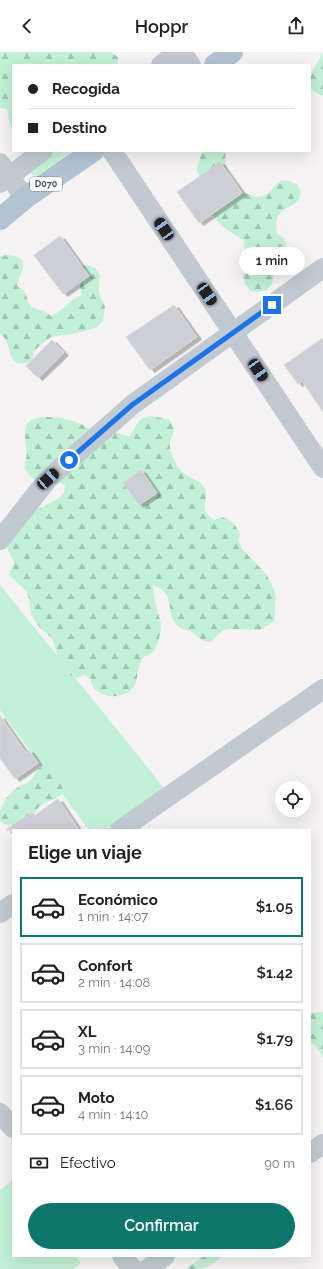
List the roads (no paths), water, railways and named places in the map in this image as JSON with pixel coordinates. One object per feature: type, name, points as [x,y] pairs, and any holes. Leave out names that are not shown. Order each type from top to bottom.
[{"type":"main road","points":[[216,64],[232,52]]},
{"type":"main road","name":"D070","points":[[0,219],[25,198],[92,152]]},
{"type":"street","points":[[162,64],[180,52],[190,64]]},
{"type":"street","points":[[25,198],[3,174],[41,152]]},
{"type":"street","points":[[113,152],[323,468]]},
{"type":"street","points":[[0,540],[48,479],[132,405],[323,268]]},
{"type":"street","points":[[121,829],[323,690]]},
{"type":"street","points":[[0,913],[12,905]]},
{"type":"street","points":[[0,1113],[12,1127]]},
{"type":"street","points":[[311,1152],[323,1144]]},
{"type":"street","points":[[123,1257],[133,1269]]},
{"type":"street","points":[[147,1269],[164,1257]]}]
